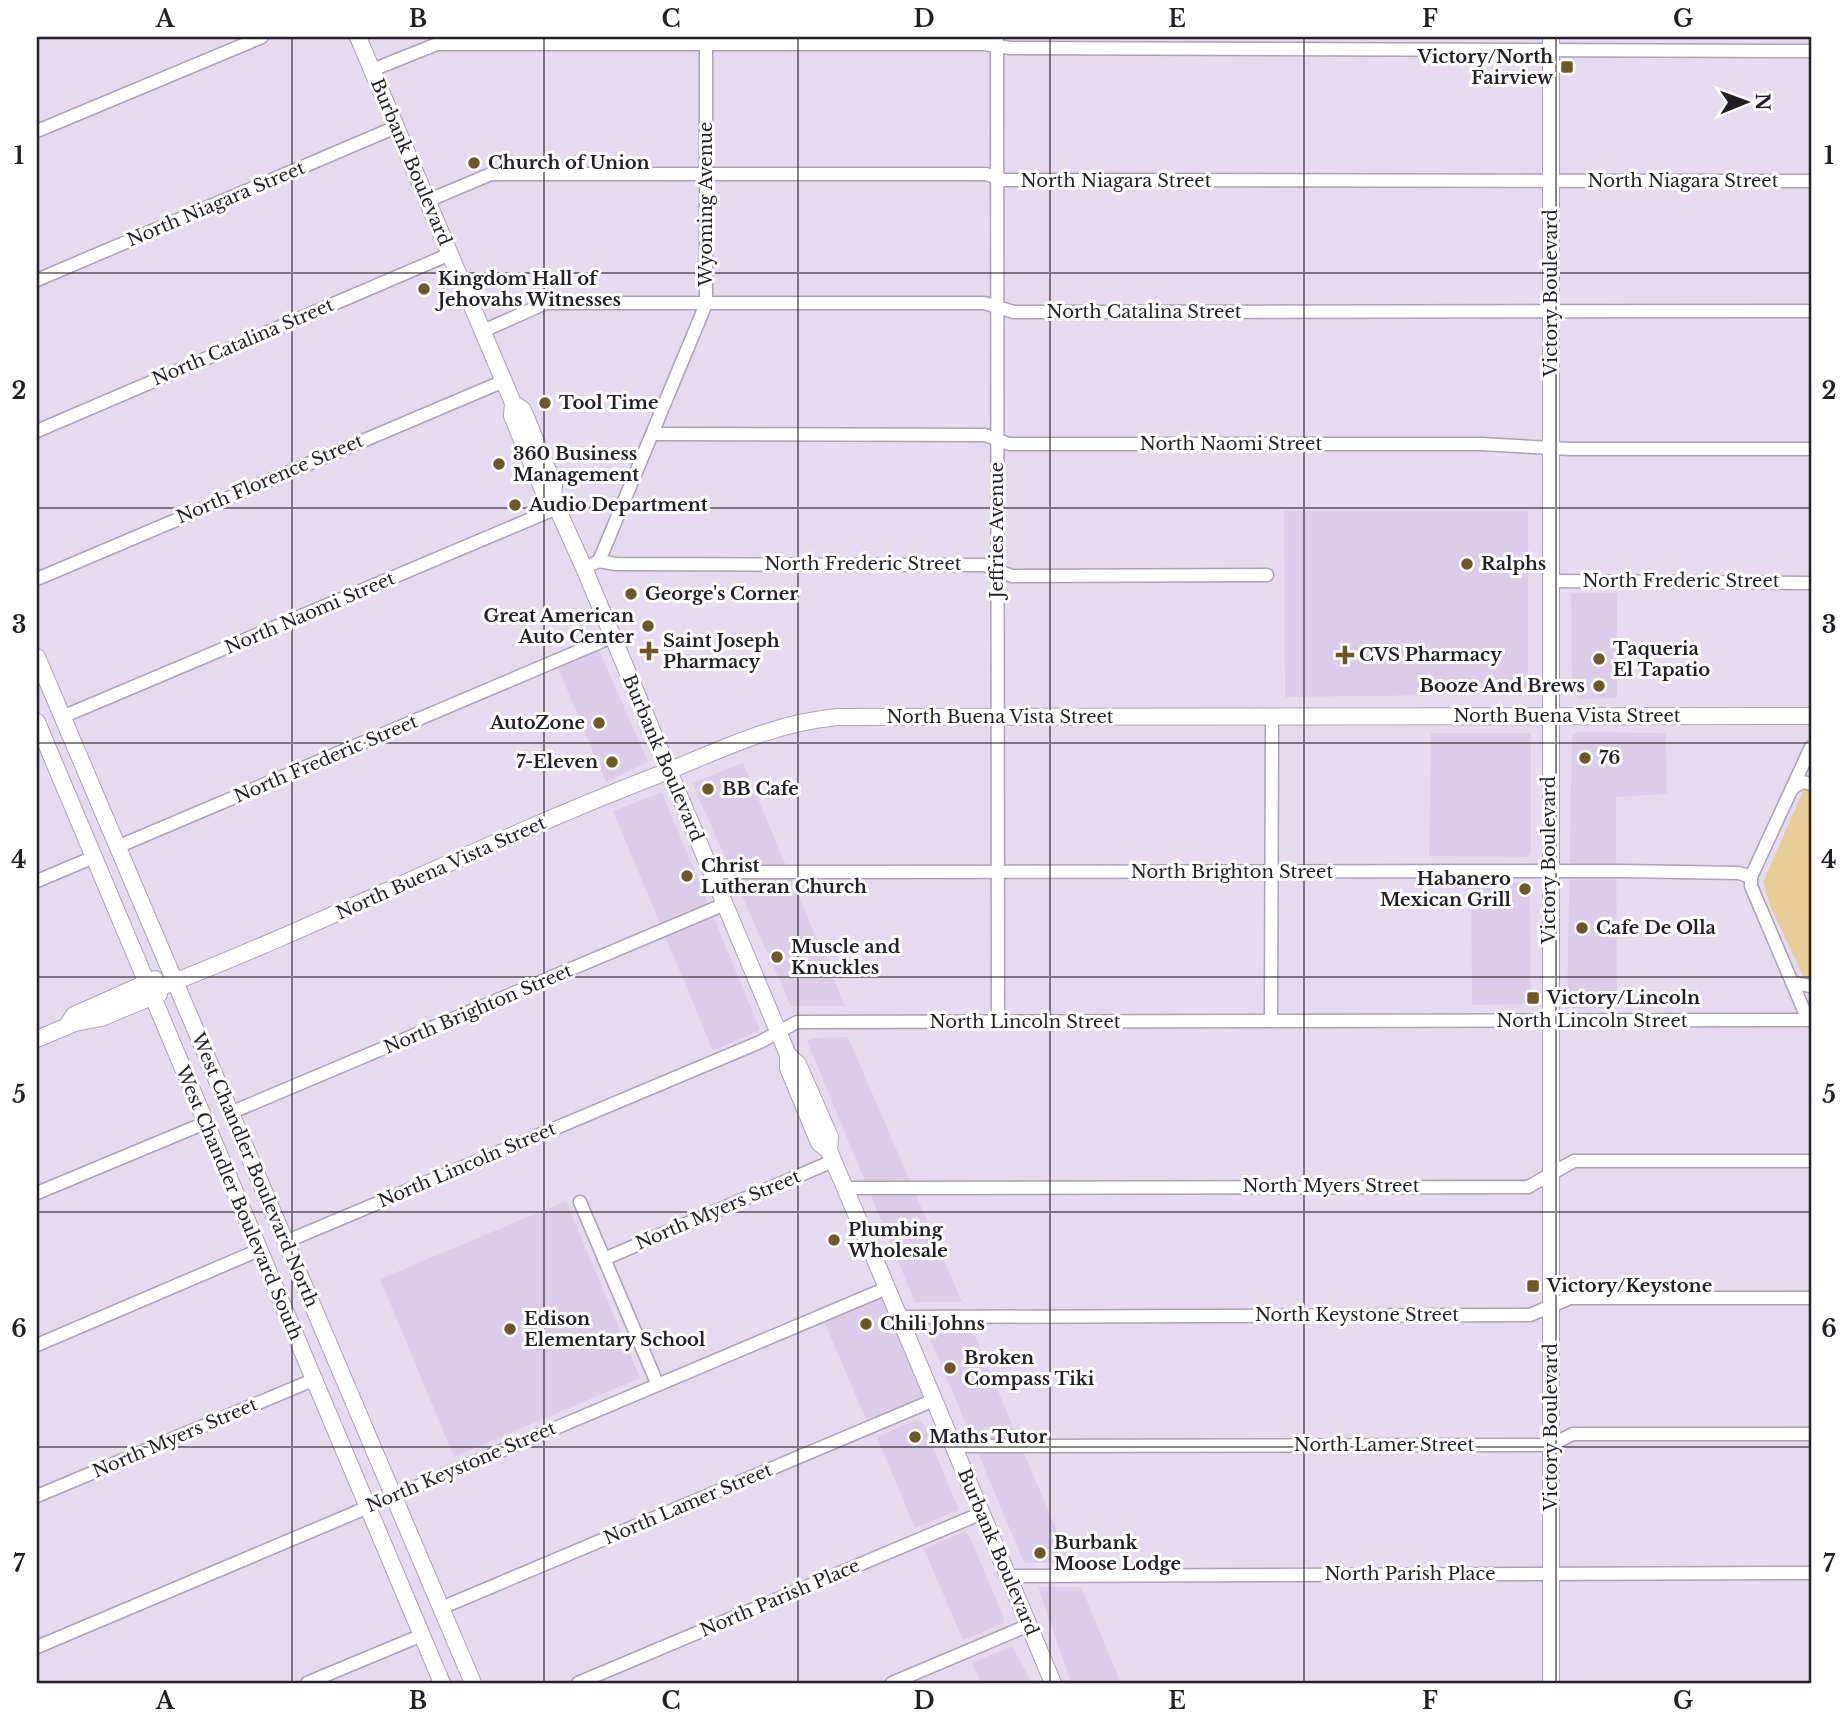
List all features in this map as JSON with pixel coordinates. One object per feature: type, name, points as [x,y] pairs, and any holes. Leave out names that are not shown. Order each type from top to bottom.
[{"type":"main road","name":"Burbank Boulevard","points":[[359,37],[513,403],[523,410],[554,485],[555,504],[591,564],[612,637],[788,1055],[798,1064],[830,1137],[831,1156],[1053,1683]]},
{"type":"main road","name":"Victory Boulevard","points":[[1551,43],[1551,1683]]},
{"type":"main road","name":"West Chandler Boulevard North","points":[[37,657],[473,1683]]},
{"type":"main road","name":"North Buena Vista Street","points":[[37,1039],[71,1025],[74,1015],[227,965],[233,958],[737,741],[797,722],[838,717],[1811,716]]},
{"type":"main road","name":"West Chandler Boulevard South","points":[[37,725],[442,1683]]},
{"type":"street","points":[[37,131],[262,37]]},
{"type":"street","points":[[373,70],[436,44],[706,40],[984,44],[997,41],[1551,43],[1811,51]]},
{"type":"street","name":"Wyoming Avenue","points":[[591,564],[653,434],[706,304],[706,40]]},
{"type":"street","name":"Jeffries Avenue","points":[[997,41],[998,1022]]},
{"type":"street","name":"North Niagara Street","points":[[37,281],[396,127]]},
{"type":"street","name":"North Niagara Street","points":[[427,201],[491,174],[986,174],[1018,181],[1811,181]]},
{"type":"street","name":"North Catalina Street","points":[[37,431],[450,254]]},
{"type":"street","name":"North Catalina Street","points":[[483,331],[546,303],[984,303],[1014,312],[1811,311]]},
{"type":"street","name":"North Florence Street","points":[[37,579],[503,380]]},
{"type":"street","name":"North Naomi Street","points":[[653,434],[985,435],[1009,444],[1481,444],[1551,448],[1811,449]]},
{"type":"street","name":"North Naomi Street","points":[[62,717],[555,504]]},
{"type":"street","name":"North Frederic Street","points":[[591,564],[984,565],[1012,576],[1267,575]]},
{"type":"street","name":"North Frederic Street","points":[[1550,581],[1811,583]]},
{"type":"street","name":"North Frederic Street","points":[[117,847],[612,637]]},
{"type":"street","points":[[1272,716],[1272,1021]]},
{"type":"street","points":[[1810,1017],[1751,886],[1751,877],[1811,747]]},
{"type":"street","points":[[1792,788],[1803,782],[1811,784]]},
{"type":"street","points":[[37,881],[94,857]]},
{"type":"street","name":"North Brighton Street","points":[[712,872],[1549,872],[1739,873],[1751,877]]},
{"type":"street","name":"North Brighton Street","points":[[230,1113],[725,904]]},
{"type":"street","points":[[1793,982],[1811,986]]},
{"type":"street","name":"North Lincoln Street","points":[[285,1242],[797,1022],[1550,1023],[1810,1017]]},
{"type":"street","points":[[37,1193],[205,1124]]},
{"type":"street","name":"North Myers Street","points":[[604,1259],[831,1156]]},
{"type":"street","name":"North Myers Street","points":[[845,1188],[1528,1187],[1574,1161],[1811,1161]]},
{"type":"street","points":[[580,1202],[657,1383]]},
{"type":"street","points":[[37,1345],[259,1250]]},
{"type":"street","name":"North Keystone Street","points":[[37,1647],[887,1288]]},
{"type":"street","name":"North Keystone Street","points":[[899,1317],[1530,1315],[1570,1298],[1811,1298]]},
{"type":"street","name":"North Myers Street","points":[[37,1496],[313,1380]]},
{"type":"street","name":"North Lamer Street","points":[[441,1608],[934,1400]]},
{"type":"street","name":"North Lamer Street","points":[[954,1446],[1551,1445],[1573,1434],[1811,1434]]},
{"type":"street","name":"North Parish Place","points":[[578,1683],[982,1513]]},
{"type":"street","name":"North Parish Place","points":[[1009,1576],[1811,1573]]},
{"type":"street","points":[[892,1683],[1029,1625]]},
{"type":"street","points":[[307,1683],[422,1635]]},
{"type":"shaded area","points":[[1284,511],[1528,511],[1528,694],[1285,697]]},
{"type":"shaded area","points":[[1571,593],[1617,593],[1617,698],[1579,699],[1572,692]]},
{"type":"shaded area","points":[[599,650],[648,762],[606,782],[558,668]]},
{"type":"shaded area","points":[[1577,732],[1666,733],[1667,794],[1616,797],[1617,1008],[1567,1008],[1572,736]]},
{"type":"shaded area","points":[[1431,733],[1531,733],[1531,853],[1528,857],[1429,856]]},
{"type":"shaded area","points":[[743,763],[845,1006],[791,1006],[692,783]]},
{"type":"shaded area","points":[[1804,789],[1811,789],[1810,980],[1804,978],[1771,908],[1763,882]]},
{"type":"shaded area","points":[[662,792],[760,1030],[713,1051],[613,811]]},
{"type":"shaded area","points":[[1471,883],[1530,883],[1531,1000],[1526,1004],[1472,1005]]},
{"type":"shaded area","points":[[848,1037],[962,1302],[915,1302],[807,1041],[812,1038]]},
{"type":"shaded area","name":"Edison Elementary School","points":[[566,1201],[640,1378],[454,1457],[380,1279]]},
{"type":"shaded area","points":[[885,1292],[932,1401],[870,1429],[821,1314]]},
{"type":"shaded area","points":[[930,1326],[971,1326],[1070,1563],[1024,1563],[927,1331]]},
{"type":"shaded area","points":[[916,1420],[922,1421],[959,1510],[915,1528],[877,1437]]},
{"type":"shaded area","points":[[964,1532],[969,1535],[1004,1618],[1003,1623],[963,1640],[924,1549]]},
{"type":"shaded area","points":[[1038,1587],[1081,1587],[1121,1683],[1071,1683]]},
{"type":"shaded area","points":[[1012,1646],[1032,1683],[981,1683],[972,1663]]},
{"type":"place","name":"Victory/North Fairview","points":[[1567,67]]},
{"type":"place","name":"Church of Union","points":[[474,163]]},
{"type":"place","name":"Kingdom Hall of Jehovahs Witnesses","points":[[424,289]]},
{"type":"place","name":"Tool Time","points":[[545,403]]},
{"type":"place","name":"360 Business Management","points":[[499,464]]},
{"type":"place","name":"Audio Department","points":[[515,505]]},
{"type":"place","name":"Ralphs","points":[[1467,564]]},
{"type":"place","name":"George's Corner","points":[[631,594]]},
{"type":"place","name":"Great American Auto Center","points":[[648,626]]},
{"type":"place","name":"Saint Joseph Pharmacy","points":[[649,651]]},
{"type":"place","name":"CVS Pharmacy","points":[[1345,655]]},
{"type":"place","name":"Taqueria El Tapatio","points":[[1599,659]]},
{"type":"place","name":"Booze And Brews","points":[[1599,686]]},
{"type":"place","name":"AutoZone","points":[[599,723]]},
{"type":"place","name":"76","points":[[1585,758]]},
{"type":"place","name":"7-Eleven","points":[[612,762]]},
{"type":"place","name":"BB Cafe","points":[[708,789]]},
{"type":"place","name":"Christ Lutheran Church","points":[[687,876]]},
{"type":"place","name":"Habanero Mexican Grill","points":[[1525,889]]},
{"type":"place","name":"Cafe De Olla","points":[[1582,928]]},
{"type":"place","name":"Muscle and Knuckles","points":[[777,957]]},
{"type":"place","name":"Victory/Lincoln","points":[[1533,998]]},
{"type":"place","name":"Plumbing Wholesale","points":[[834,1240]]},
{"type":"place","name":"Victory/Keystone","points":[[1533,1286]]},
{"type":"place","name":"Chili Johns","points":[[866,1324]]},
{"type":"place","name":"Edison Elementary School","points":[[510,1329]]},
{"type":"place","name":"Broken Compass Tiki","points":[[950,1368]]},
{"type":"place","name":"Maths Tutor","points":[[915,1437]]},
{"type":"place","name":"Burbank Moose Lodge","points":[[1040,1553]]}]
